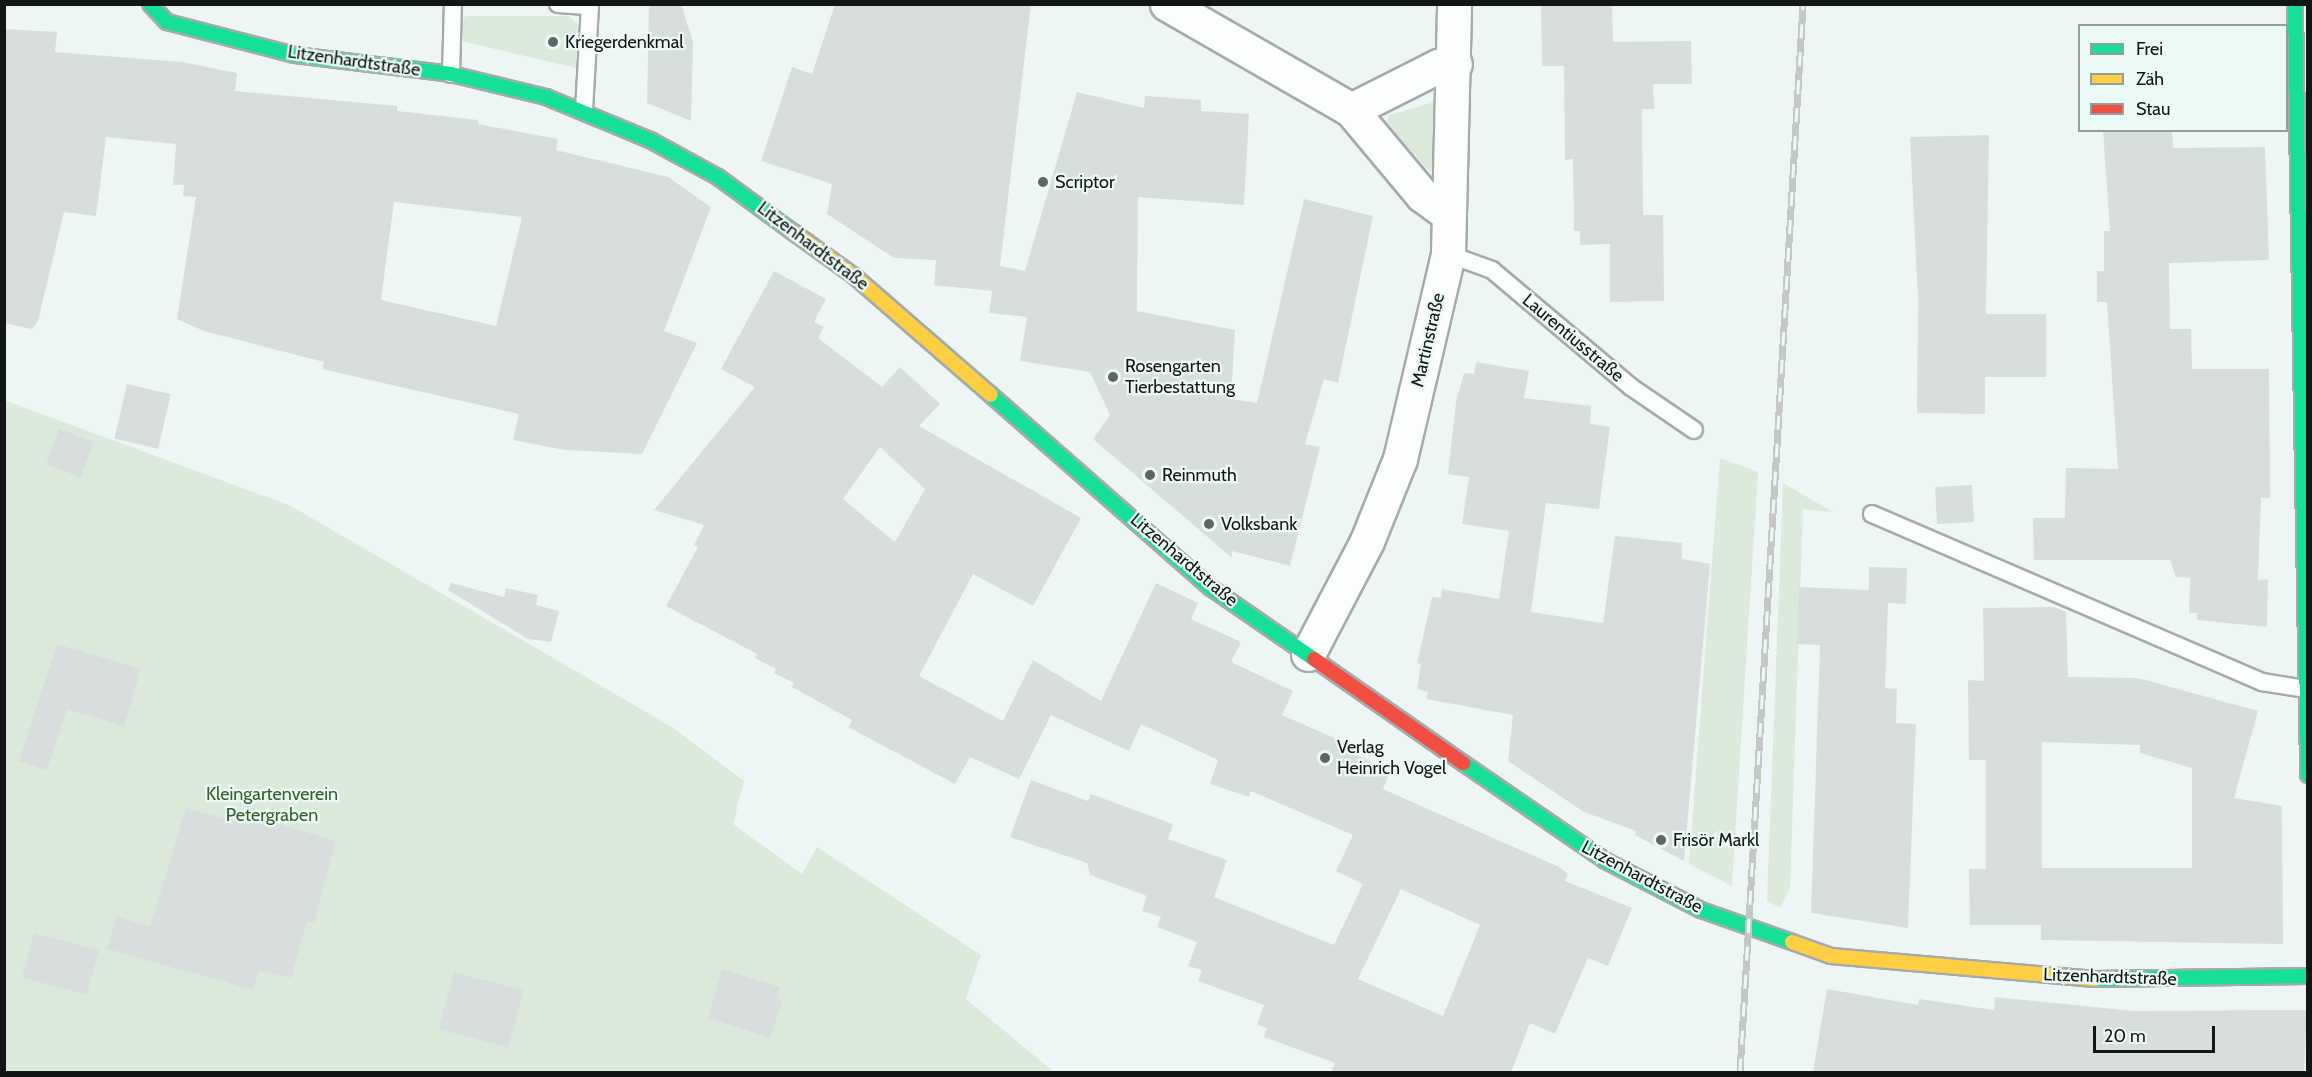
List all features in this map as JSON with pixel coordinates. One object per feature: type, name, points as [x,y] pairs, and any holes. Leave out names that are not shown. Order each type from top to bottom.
[{"type":"street","name":"Litzenhardtstraße","points":[[150,4],[167,22],[193,32],[295,55],[451,74],[584,110],[708,171],[789,225],[975,379],[1211,588],[1604,860],[1701,910],[1779,941],[1831,956],[2114,981],[2307,976]]},
{"type":"street","points":[[1167,4],[1350,110],[1422,195],[1448,214]]},
{"type":"street","name":"Martinstraße","points":[[1308,654],[1367,541],[1400,459],[1448,254],[1455,64],[1454,4]]},
{"type":"street","points":[[2295,4],[2307,776]]},
{"type":"street","points":[[1350,110],[1438,66],[1455,64]]},
{"type":"lane","points":[[451,74],[453,4]]},
{"type":"lane","points":[[558,4],[590,6],[584,110]]},
{"type":"lane","name":"Laurentiusstraße","points":[[1448,254],[1492,270],[1631,387],[1694,430]]},
{"type":"lane","points":[[1872,514],[2262,682],[2306,689]]},
{"type":"green space","points":[[569,16],[578,24],[576,68],[461,41],[464,17]]},
{"type":"green space","points":[[1434,102],[1440,108],[1431,173],[1385,123],[1390,115]]},
{"type":"green space","name":"Kleingartenverein Petergraben","points":[[4,400],[291,506],[672,727],[744,781],[733,824],[802,874],[817,847],[981,955],[966,999],[1054,1072],[5,1072]]},
{"type":"green space","points":[[1720,458],[1758,472],[1732,886],[1689,864]]},
{"type":"green space","points":[[1783,483],[1833,512],[1803,509],[1790,888],[1780,908],[1767,901]]},
{"type":"building","points":[[649,4],[681,4],[693,41],[691,121],[647,103]]},
{"type":"building","points":[[835,4],[1031,4],[1000,266],[1025,271],[1077,92],[1144,108],[1145,96],[1201,100],[1201,111],[1249,114],[1244,205],[1138,197],[1137,311],[1235,330],[1231,399],[1257,403],[1304,199],[1373,216],[1338,383],[1324,379],[1305,444],[1320,447],[1290,566],[1232,551],[1232,558],[1093,439],[1110,415],[1090,372],[1020,361],[1027,317],[989,313],[992,291],[934,285],[936,260],[894,258],[827,214],[832,184],[761,161],[792,67],[812,74]]},
{"type":"building","points":[[1541,4],[1612,4],[1613,42],[1691,41],[1692,84],[1653,84],[1654,109],[1642,109],[1643,215],[1663,215],[1664,301],[1610,302],[1610,244],[1580,245],[1580,231],[1574,231],[1573,159],[1565,160],[1564,66],[1542,66]]},
{"type":"building","points":[[4,29],[57,32],[55,52],[182,62],[237,73],[235,91],[397,106],[397,111],[478,120],[478,124],[558,139],[556,150],[668,177],[711,207],[664,331],[697,343],[642,454],[565,450],[513,440],[519,414],[322,369],[324,362],[204,331],[177,319],[196,197],[183,196],[184,185],[173,185],[176,144],[106,137],[96,216],[64,212],[38,321],[32,329],[4,323]],"holes":[[[394,202],[522,217],[496,326],[381,300]]]},
{"type":"building","points":[[2103,132],[2172,132],[2173,148],[2265,147],[2269,260],[2169,263],[2170,329],[2191,329],[2192,369],[2269,369],[2270,498],[2261,498],[2258,580],[2268,579],[2267,627],[2197,620],[2197,613],[2189,613],[2190,578],[2176,577],[2170,560],[2034,560],[2033,518],[2065,518],[2066,468],[2118,469],[2107,302],[2097,302],[2097,271],[2104,271],[2104,231],[2110,231]]},
{"type":"building","points":[[1989,135],[1986,314],[2046,314],[2046,377],[1985,377],[1985,414],[1917,413],[1918,299],[1910,137]]},
{"type":"building","points":[[774,271],[826,299],[814,322],[824,327],[818,338],[882,387],[900,367],[940,404],[919,426],[1081,518],[1033,606],[973,574],[919,676],[1003,721],[1033,660],[1101,701],[1156,583],[1198,603],[1191,619],[1241,642],[1231,662],[1293,691],[1282,715],[1362,750],[1359,756],[1390,771],[1383,789],[1559,867],[1568,874],[1565,881],[1632,908],[1608,966],[1588,958],[1555,1034],[1530,1023],[1511,1072],[1331,1072],[1335,1063],[1264,1037],[1267,1028],[1257,1025],[1264,1005],[1198,981],[1202,970],[1188,966],[1197,942],[1157,927],[1161,917],[1142,911],[1147,896],[1090,875],[1087,863],[1010,837],[1031,780],[1088,801],[1091,794],[1173,824],[1168,839],[1227,860],[1214,897],[1334,945],[1363,884],[1336,871],[1353,835],[1251,791],[1249,797],[1210,784],[1218,760],[1141,724],[1129,751],[1051,715],[1019,779],[970,757],[955,784],[848,727],[852,720],[792,687],[794,683],[774,673],[776,669],[755,658],[757,654],[666,606],[698,547],[694,545],[704,525],[654,510],[755,387],[721,369]],"holes":[[[880,447],[925,489],[895,542],[843,499]],[[1401,889],[1480,925],[1443,1016],[1358,979]]]},
{"type":"building","points":[[1476,362],[1529,371],[1524,398],[1591,406],[1590,424],[1610,427],[1599,509],[1546,503],[1531,612],[1603,623],[1615,536],[1682,543],[1682,559],[1710,564],[1684,861],[1635,835],[1636,831],[1584,812],[1508,761],[1513,715],[1426,699],[1428,692],[1417,689],[1421,664],[1417,663],[1432,597],[1441,598],[1442,589],[1499,599],[1509,531],[1462,524],[1469,477],[1448,474],[1456,402],[1464,373],[1474,374]]},
{"type":"building","points":[[127,384],[171,394],[158,449],[114,439]]},
{"type":"building","points":[[59,429],[94,442],[81,477],[46,465]]},
{"type":"building","points":[[1972,485],[1974,522],[1937,524],[1935,487]]},
{"type":"building","points":[[1869,567],[1907,568],[1906,604],[1888,603],[1885,688],[1897,689],[1896,723],[1916,724],[1908,928],[1811,913],[1820,645],[1797,644],[1799,587],[1869,590]]},
{"type":"building","points":[[451,583],[504,597],[506,588],[538,595],[536,605],[559,611],[551,642],[528,639],[448,590]]},
{"type":"building","points":[[2054,607],[2066,612],[2068,677],[2138,678],[2258,711],[2234,798],[2282,806],[2283,944],[2041,940],[2041,925],[1970,925],[1969,869],[1986,869],[1986,760],[1969,760],[1968,680],[1984,681],[1983,608]],"holes":[[[2042,742],[2140,745],[2140,753],[2192,768],[2192,868],[2042,868]]]},
{"type":"building","points":[[57,644],[141,669],[124,726],[67,709],[47,770],[19,761]]},
{"type":"building","points":[[186,808],[249,825],[252,816],[336,841],[314,923],[307,921],[291,978],[259,970],[253,990],[107,949],[117,917],[150,926]]},
{"type":"building","points":[[34,933],[99,950],[87,995],[22,977]]},
{"type":"building","points":[[722,969],[780,987],[776,999],[782,1001],[770,1038],[708,1018]]},
{"type":"building","points":[[454,972],[524,991],[508,1048],[439,1029]]},
{"type":"building","points":[[1827,989],[1918,1005],[1919,999],[1994,1010],[1995,997],[2134,1011],[2307,1010],[2304,1072],[1813,1072]]},
{"type":"railway","points":[[1740,1072],[1803,4]]},
{"type":"traffic: fast","points":[[150,4],[167,22],[295,55],[451,74],[546,97],[650,140],[718,177],[793,232]]},
{"type":"traffic: fast","points":[[2295,4],[2308,775]]},
{"type":"traffic: fast","points":[[991,395],[1211,588],[1314,659]]},
{"type":"traffic: fast","points":[[1463,763],[1604,860],[1701,910],[1792,942]]},
{"type":"traffic: fast","points":[[2095,979],[2308,976]]},
{"type":"traffic: slow","points":[[793,232],[854,276],[991,395]]},
{"type":"traffic: slow","points":[[1792,942],[1831,956],[2095,979]]},
{"type":"traffic: jam","points":[[1314,659],[1463,763]]},
{"type":"place","name":"Kriegerdenkmal","points":[[553,42]]},
{"type":"place","name":"Scriptor","points":[[1043,182]]},
{"type":"place","name":"Rosengarten Tierbestattung","points":[[1113,377]]},
{"type":"place","name":"Reinmuth","points":[[1150,475]]},
{"type":"place","name":"Volksbank","points":[[1209,524]]},
{"type":"place","name":"Verlag Heinrich Vogel","points":[[1325,758]]},
{"type":"place","name":"Frisör Markl","points":[[1661,840]]}]
